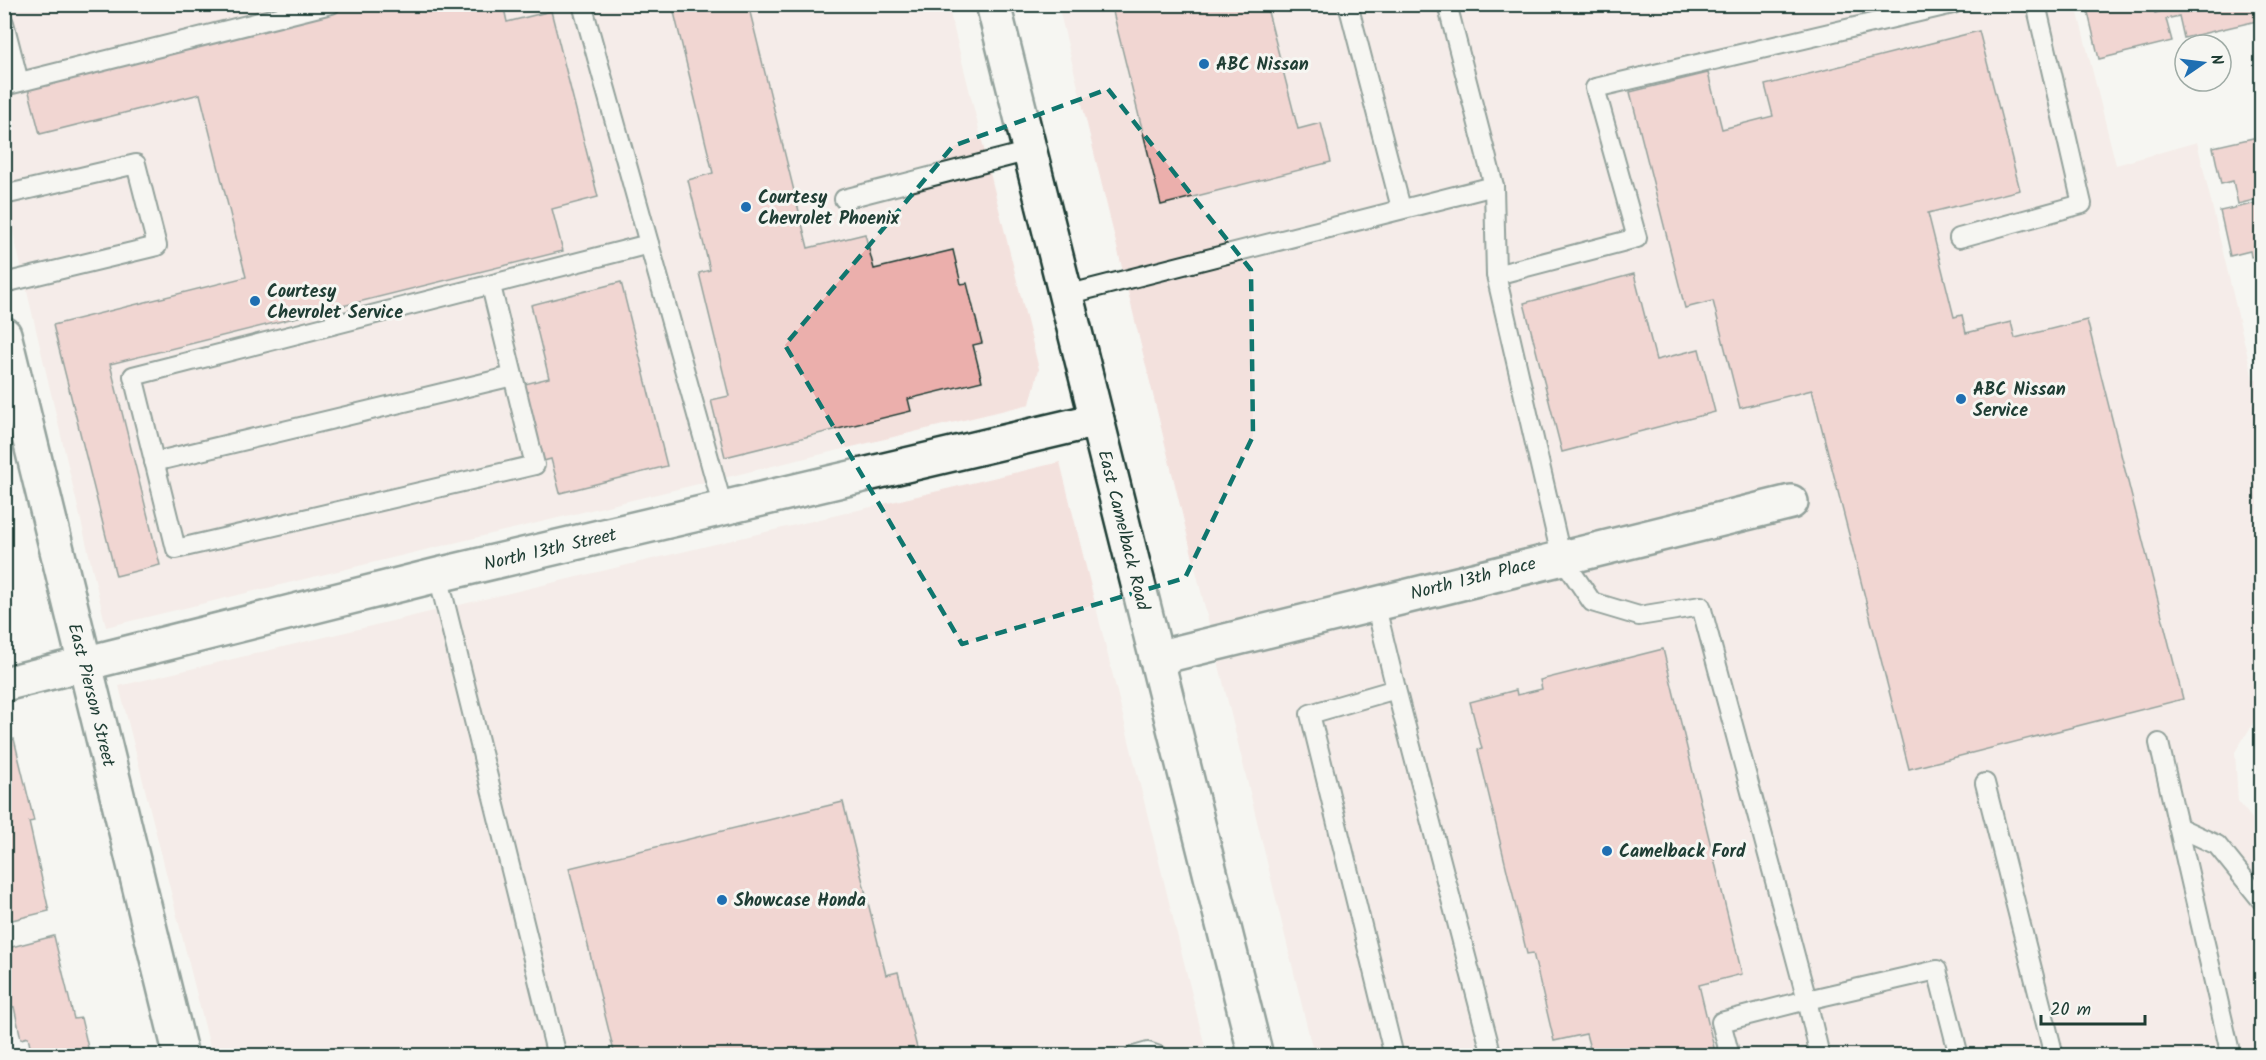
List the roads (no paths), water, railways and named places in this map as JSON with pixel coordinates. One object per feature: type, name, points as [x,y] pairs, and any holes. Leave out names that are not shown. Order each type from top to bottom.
[{"type":"street","name":"East Camelback Road","points":[[993,4],[1156,658],[1250,1054]]},
{"type":"street","name":"East Pierson Street","points":[[4,334],[181,1056]]},
{"type":"street","name":"North 13th Street","points":[[4,684],[438,575],[1097,420]]},
{"type":"street","name":"North 13th Place","points":[[1156,658],[1561,556],[1791,502]]},
{"type":"lane","points":[[4,23],[12,84],[331,4]]},
{"type":"lane","points":[[582,4],[723,508]]},
{"type":"lane","points":[[1348,4],[1401,207]]},
{"type":"lane","points":[[1447,4],[1494,186],[1496,275],[1561,556],[1592,602],[1639,616],[1701,606],[1820,1056]]},
{"type":"lane","points":[[1496,275],[1637,238],[1596,88],[1953,4]]},
{"type":"lane","points":[[1959,238],[2082,204],[2036,4]]},
{"type":"lane","points":[[844,199],[1030,152]]},
{"type":"lane","points":[[4,195],[136,164],[157,246],[4,284]]},
{"type":"lane","points":[[1066,295],[1401,207],[1494,186]]},
{"type":"lane","points":[[491,286],[535,465],[176,549],[133,376],[649,244]]},
{"type":"lane","points":[[154,462],[513,376]]},
{"type":"lane","points":[[438,575],[557,1056]]},
{"type":"lane","points":[[1375,603],[1492,1056]]},
{"type":"lane","points":[[1394,1056],[1310,714],[1396,689]]},
{"type":"lane","points":[[2159,743],[2231,1056]]},
{"type":"lane","points":[[1985,783],[2054,1056]]},
{"type":"lane","points":[[2178,827],[2217,845],[2262,901]]},
{"type":"lane","points":[[1730,1056],[1721,1022],[1937,970],[1959,1056]]},
{"type":"lane","points":[[1134,1056],[1148,1052],[1159,1056]]},
{"type":"place","name":"ABC Nissan","points":[[1204,64]]},
{"type":"place","name":"Courtesy Chevrolet Phoenix","points":[[746,207]]},
{"type":"place","name":"Courtesy Chevrolet Service","points":[[255,301]]},
{"type":"place","name":"ABC Nissan Service","points":[[1961,399]]},
{"type":"place","name":"Camelback Ford","points":[[1607,851]]},
{"type":"place","name":"Showcase Honda","points":[[722,900]]}]
